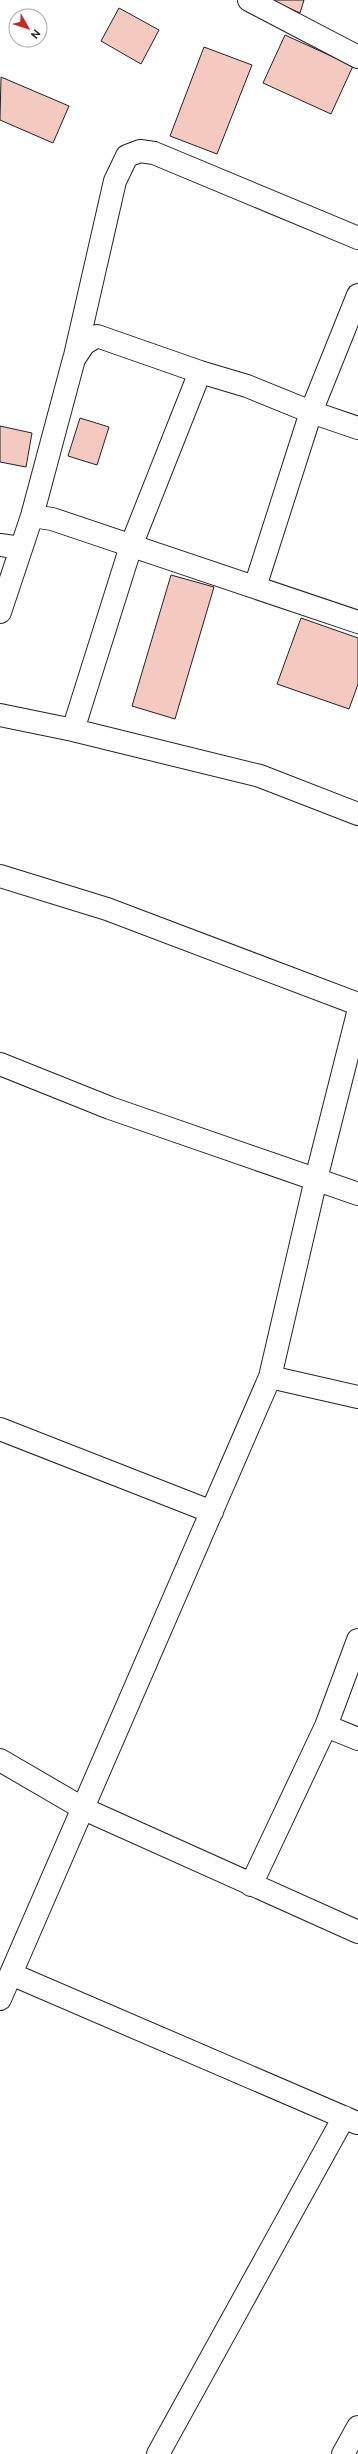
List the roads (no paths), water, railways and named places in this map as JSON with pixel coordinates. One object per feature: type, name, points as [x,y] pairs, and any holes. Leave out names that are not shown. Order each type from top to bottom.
[{"type":"street","points":[[249,0],[358,57]]},
{"type":"street","points":[[0,612],[10,547],[32,516],[74,359],[116,181],[127,156],[140,150],[154,153],[358,238]]},
{"type":"street","points":[[255,587],[311,412],[358,295]]},
{"type":"street","points":[[74,359],[84,344],[97,336],[200,372],[247,386],[311,412],[358,428]]},
{"type":"street","points":[[73,730],[131,546],[200,372]]},
{"type":"street","points":[[32,516],[52,520],[358,622]]},
{"type":"street","points":[[0,715],[73,730],[260,776],[358,814]]},
{"type":"street","points":[[0,876],[107,909],[358,1004]]},
{"type":"street","points":[[0,1999],[84,1809],[270,1377],[316,1179],[358,1013]]},
{"type":"street","points":[[0,1064],[110,1108],[358,1194]]},
{"type":"street","points":[[270,1377],[358,1397]]},
{"type":"street","points":[[0,1429],[212,1512]]},
{"type":"street","points":[[251,1885],[326,1726],[358,1640]]},
{"type":"street","points":[[326,1726],[358,1740]]},
{"type":"street","points":[[0,1760],[84,1809],[358,1932]]},
{"type":"street","points":[[11,1974],[351,2120],[158,2454]]},
{"type":"street","points":[[342,2454],[358,2427]]}]
